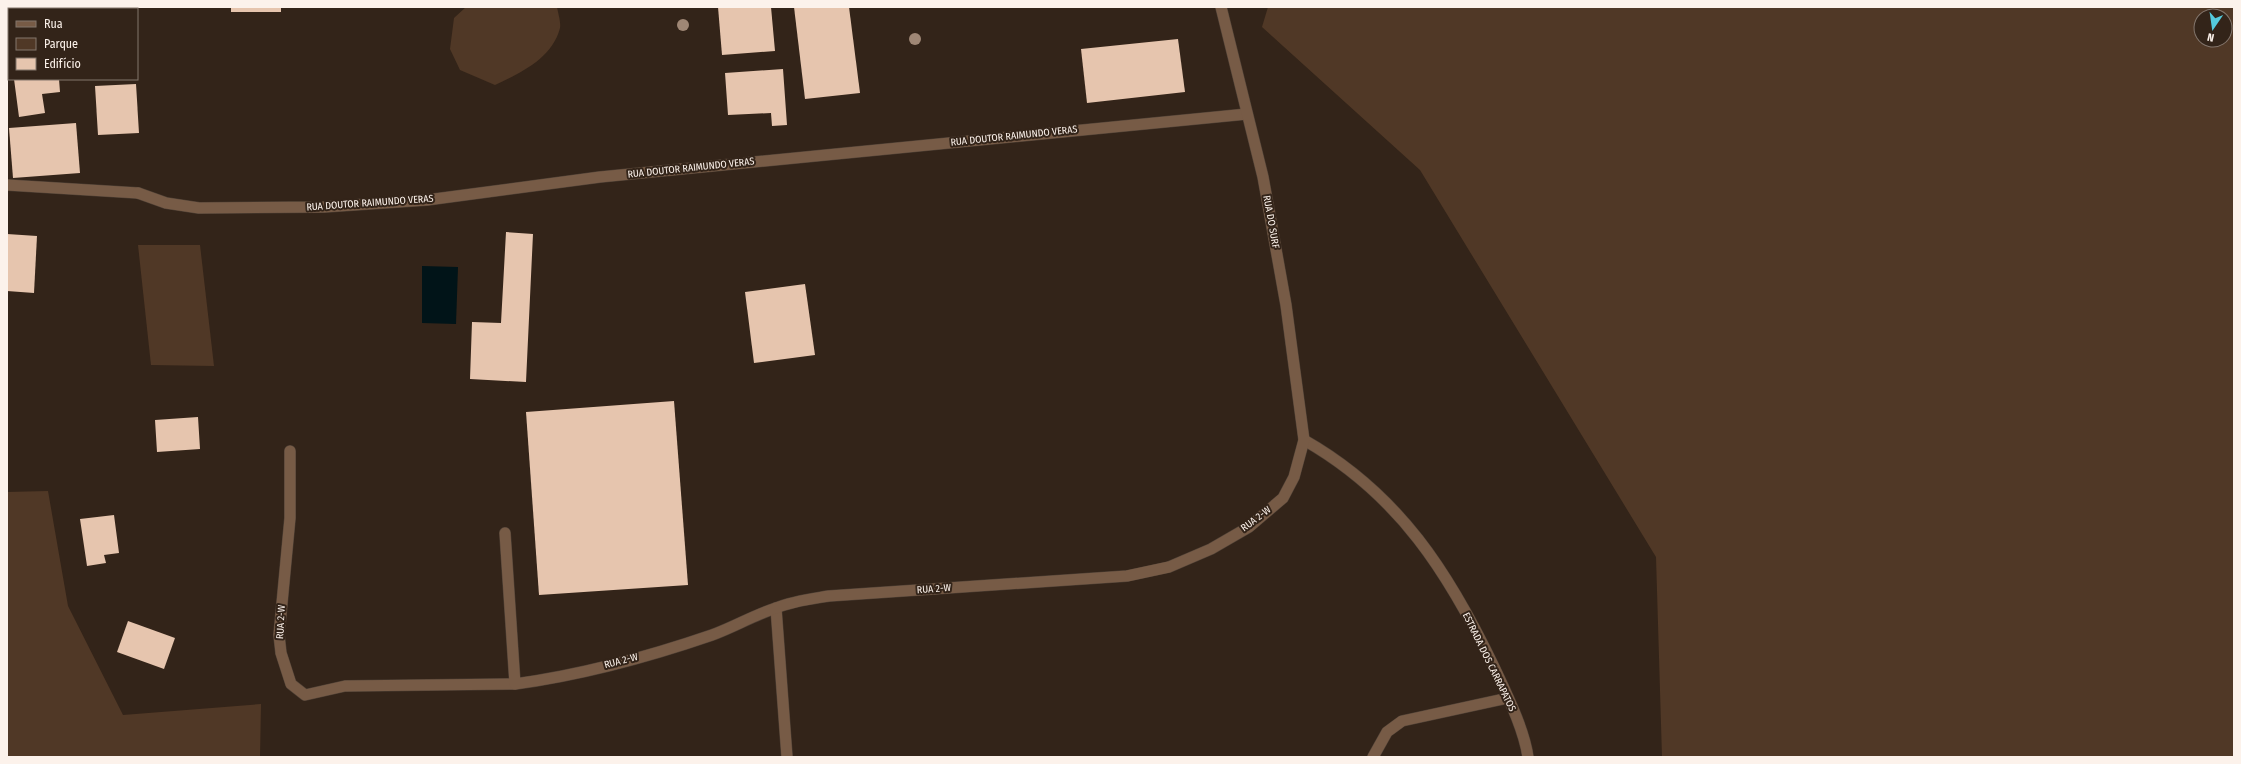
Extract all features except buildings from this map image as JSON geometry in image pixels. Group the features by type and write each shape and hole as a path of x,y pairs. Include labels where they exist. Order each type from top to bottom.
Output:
{"street":[{"name":"RUA DO SURF","path":"1221,7 1266,192 1286,305 1304,440"},
{"name":"RUA DOUTOR RAIMUNDO VERAS","path":"7,185 138,193 166,203 199,208 324,207 420,201 600,176 1246,114"},
{"name":"RUA 2-W","path":"290,450 290,518 279,635 281,653 291,684 305,695 345,686 515,684 563,677 678,646 798,601 829,596 1127,576 1169,567 1211,549 1249,527 1283,498 1294,477 1304,440"},
{"name":"ESTRADA DOS CARRAPATOS","path":"1304,440 1334,456 1364,479 1398,512 1442,572 1476,629 1508,698 1528,757"},
{"path":"505,534 515,684"},
{"path":"776,608 787,757"},
{"path":"1373,757 1387,732 1402,721 1508,698"}],"green space":[{"path":"466,7 557,7 560,28 556,39 550,48 534,64 495,85 460,70 450,49 454,18"},
{"path":"1268,7 2234,7 2234,757 1662,757 1656,557 1420,170 1262,27"},
{"path":"138,245 200,245 214,366 151,365"},
{"path":"48,491 68,606 123,715 261,704 260,757 7,757 7,492"}],"shaded area":[{"path":"422,266 458,267 456,324 422,323"}]}
